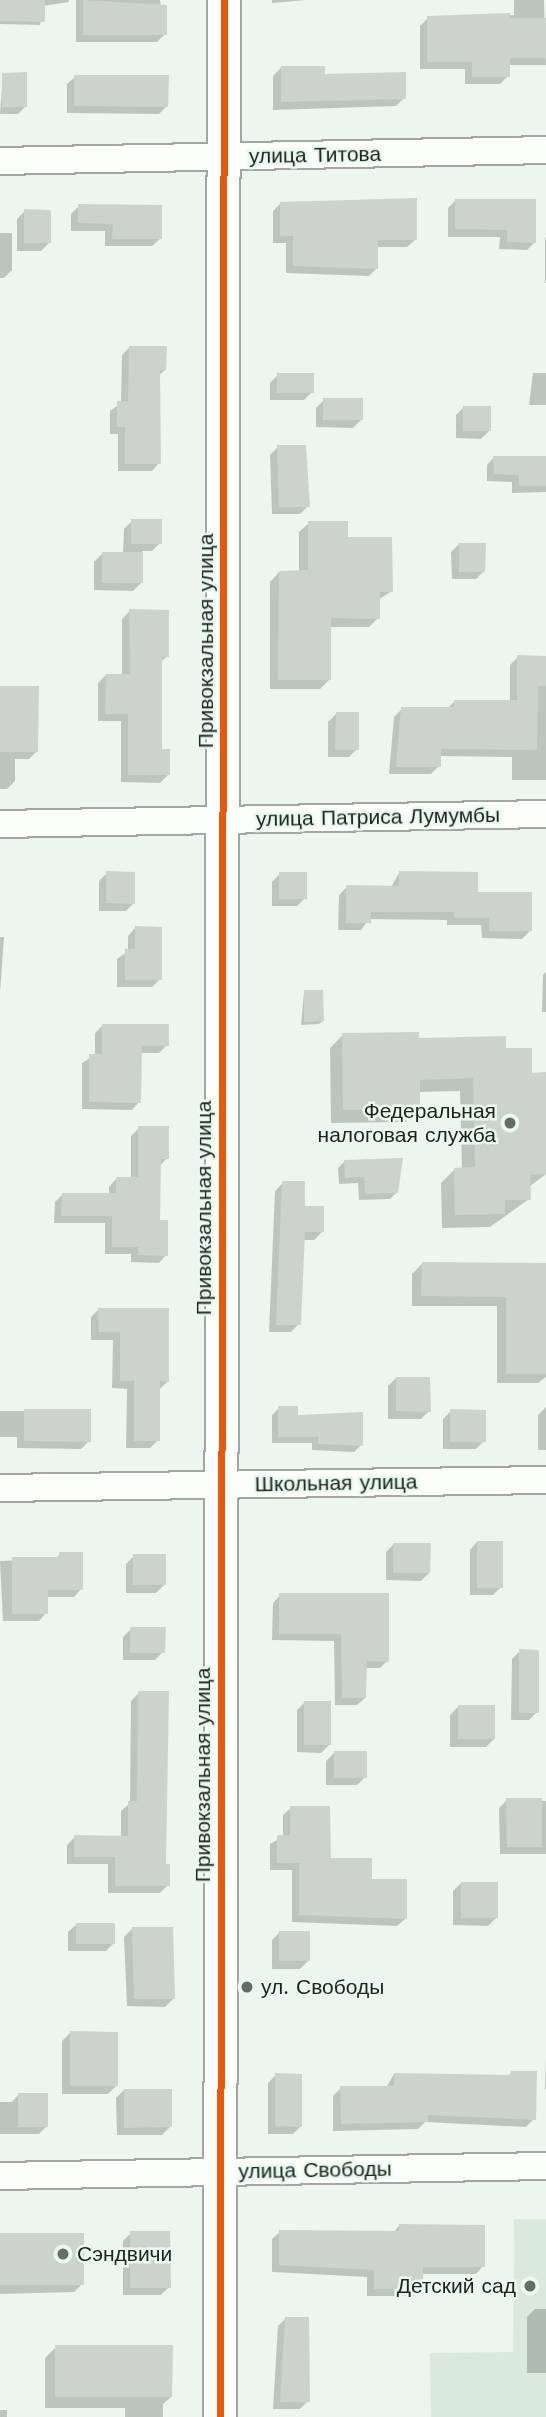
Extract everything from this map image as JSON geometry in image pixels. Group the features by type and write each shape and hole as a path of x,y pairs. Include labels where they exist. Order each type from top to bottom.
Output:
{"street":[{"name":"Привокзальная улица","path":"220,2417 224,0"},
{"name":"улица Титова","path":"0,161 546,150"},
{"name":"улица Патриса Лумумбы","path":"0,824 546,814"},
{"name":"Школьная улица","path":"0,1488 546,1480"},
{"name":"улица Свободы","path":"0,2176 546,2166"}],"shaded area":[{"name":"Детский сад","path":"514,2219 546,2219 546,2417 431,2417 430,2353 513,2352"}],"building":[{"path":"0,0 45,0 45,22 0,21"},
{"path":"83,0 167,5 167,35 83,35"},
{"path":"510,13 510,18 546,18 546,58 510,58 510,77 472,77 472,62 427,62 427,16"},
{"path":"281,66 325,66 325,74 406,72 406,99 281,102"},
{"path":"27,72 27,107 2,107 2,73"},
{"path":"74,75 169,75 168,107 74,106"},
{"path":"417,198 417,240 378,240 378,269 293,266 293,236 280,236 280,202"},
{"path":"455,199 536,199 536,243 507,242 507,230 455,229"},
{"path":"78,204 162,205 162,239 112,239 113,224 78,223"},
{"path":"24,209 51,210 51,243 24,243"},
{"path":"129,346 167,346 166,370 160,370 161,464 125,464 125,427 117,427 117,401 128,401"},
{"path":"277,373 314,373 314,393 277,393"},
{"path":"323,398 363,398 363,420 323,420"},
{"path":"463,406 491,406 491,431 463,431"},
{"path":"277,445 306,445 310,507 279,507"},
{"path":"493,456 546,456 546,486 519,486 519,475 494,474"},
{"path":"131,519 162,519 162,544 131,544"},
{"path":"308,521 348,521 348,537 392,537 393,592 380,592 380,619 331,618 331,680 278,680 279,571 308,570"},
{"path":"459,543 486,543 485,572 459,572"},
{"path":"102,552 143,552 143,583 102,583"},
{"path":"129,609 169,610 169,657 162,657 162,749 170,749 170,775 128,775 128,714 105,714 106,674 130,674"},
{"path":"517,655 546,656 546,686 538,686 537,750 441,749 441,767 396,767 401,707 454,707 454,700 517,700"},
{"path":"0,686 39,686 38,752 0,752"},
{"path":"336,712 359,712 359,750 335,750"},
{"path":"106,871 135,872 135,904 106,903"},
{"path":"399,871 478,872 478,892 532,892 532,931 489,931 489,918 454,918 454,912 371,912 371,923 346,923 346,885 399,886"},
{"path":"279,872 307,872 307,899 279,899"},
{"path":"135,926 162,927 162,980 125,980 125,949 135,949"},
{"path":"304,990 323,990 324,1021 304,1022"},
{"path":"102,1024 169,1024 169,1046 142,1046 141,1103 89,1102 89,1054 102,1054"},
{"name":"Федеральная налоговая служба","path":"419,1032 419,1038 506,1036 506,1048 532,1048 532,1073 546,1072 546,1174 530,1175 531,1200 505,1200 505,1214 455,1215 454,1168 475,1167 473,1078 420,1080 420,1109 343,1110 342,1033"},
{"path":"138,1126 169,1126 169,1159 161,1159 160,1220 168,1220 168,1256 138,1255 138,1247 112,1247 112,1216 61,1216 62,1193 116,1193 116,1177 138,1177"},
{"path":"403,1158 398,1193 365,1194 364,1177 345,1178 344,1160"},
{"path":"282,1181 305,1181 305,1206 324,1206 324,1232 305,1232 301,1325 276,1325"},
{"path":"422,1262 546,1263 546,1374 506,1374 506,1297 421,1296"},
{"path":"98,1308 169,1308 169,1382 160,1381 160,1441 134,1441 134,1381 120,1381 120,1332 99,1332"},
{"path":"396,1377 430,1377 431,1412 396,1411"},
{"path":"278,1406 298,1406 298,1415 363,1412 363,1446 318,1444 318,1437 278,1437"},
{"path":"24,1409 91,1409 91,1442 24,1441"},
{"path":"450,1409 486,1410 486,1442 450,1442"},
{"path":"477,1541 503,1541 503,1588 477,1588"},
{"path":"393,1543 431,1543 430,1573 393,1573"},
{"path":"59,1552 83,1552 83,1590 48,1590 48,1614 12,1614 12,1557 59,1557"},
{"path":"133,1554 166,1554 166,1585 133,1585"},
{"path":"279,1593 389,1593 389,1662 367,1661 366,1698 342,1698 341,1634 279,1634"},
{"path":"130,1627 166,1627 165,1653 130,1653"},
{"path":"519,1649 539,1650 539,1713 519,1713"},
{"path":"138,1691 169,1691 166,1864 170,1864 170,1886 115,1886 115,1857 74,1857 74,1835 128,1836 128,1801 137,1801"},
{"path":"304,1701 331,1701 331,1745 304,1745"},
{"path":"458,1705 495,1705 495,1739 458,1739"},
{"path":"334,1751 367,1751 367,1778 334,1778"},
{"path":"506,1798 542,1798 542,1847 507,1847"},
{"path":"290,1806 330,1806 331,1858 372,1858 372,1879 407,1879 407,1919 299,1915 299,1863 277,1863 277,1835 290,1835"},
{"path":"461,1882 498,1882 498,1918 461,1918"},
{"path":"76,1923 115,1923 115,1944 76,1944"},
{"path":"132,1927 173,1927 175,1999 134,1999"},
{"path":"279,1931 310,1931 310,1961 279,1961"},
{"path":"70,2031 118,2032 118,2086 70,2086"},
{"path":"511,2071 537,2071 536,2120 428,2115 428,2122 341,2124 340,2086 394,2086 394,2073 511,2075"},
{"path":"275,2073 302,2074 302,2127 275,2126"},
{"path":"124,2089 172,2089 172,2127 124,2128"},
{"path":"18,2093 48,2093 48,2127 18,2127"},
{"path":"399,2224 485,2225 485,2267 423,2267 423,2289 374,2289 374,2270 279,2265 279,2230 399,2231"},
{"path":"130,2231 170,2231 171,2288 130,2288"},
{"path":"0,2233 84,2233 84,2285 0,2285"},
{"path":"285,2317 309,2317 310,2402 280,2402"},
{"path":"55,2345 173,2345 172,2397 55,2397"}],"cycle path":[{"path":"220,2417 224,0"}],"place":[{"name":"Федеральная налоговая служба","path":"510,1123"},
{"name":"ул. Свободы","path":"247,1987"},
{"name":"Сэндвичи","path":"63,2254"},
{"name":"Детский сад","path":"530,2286"}]}
